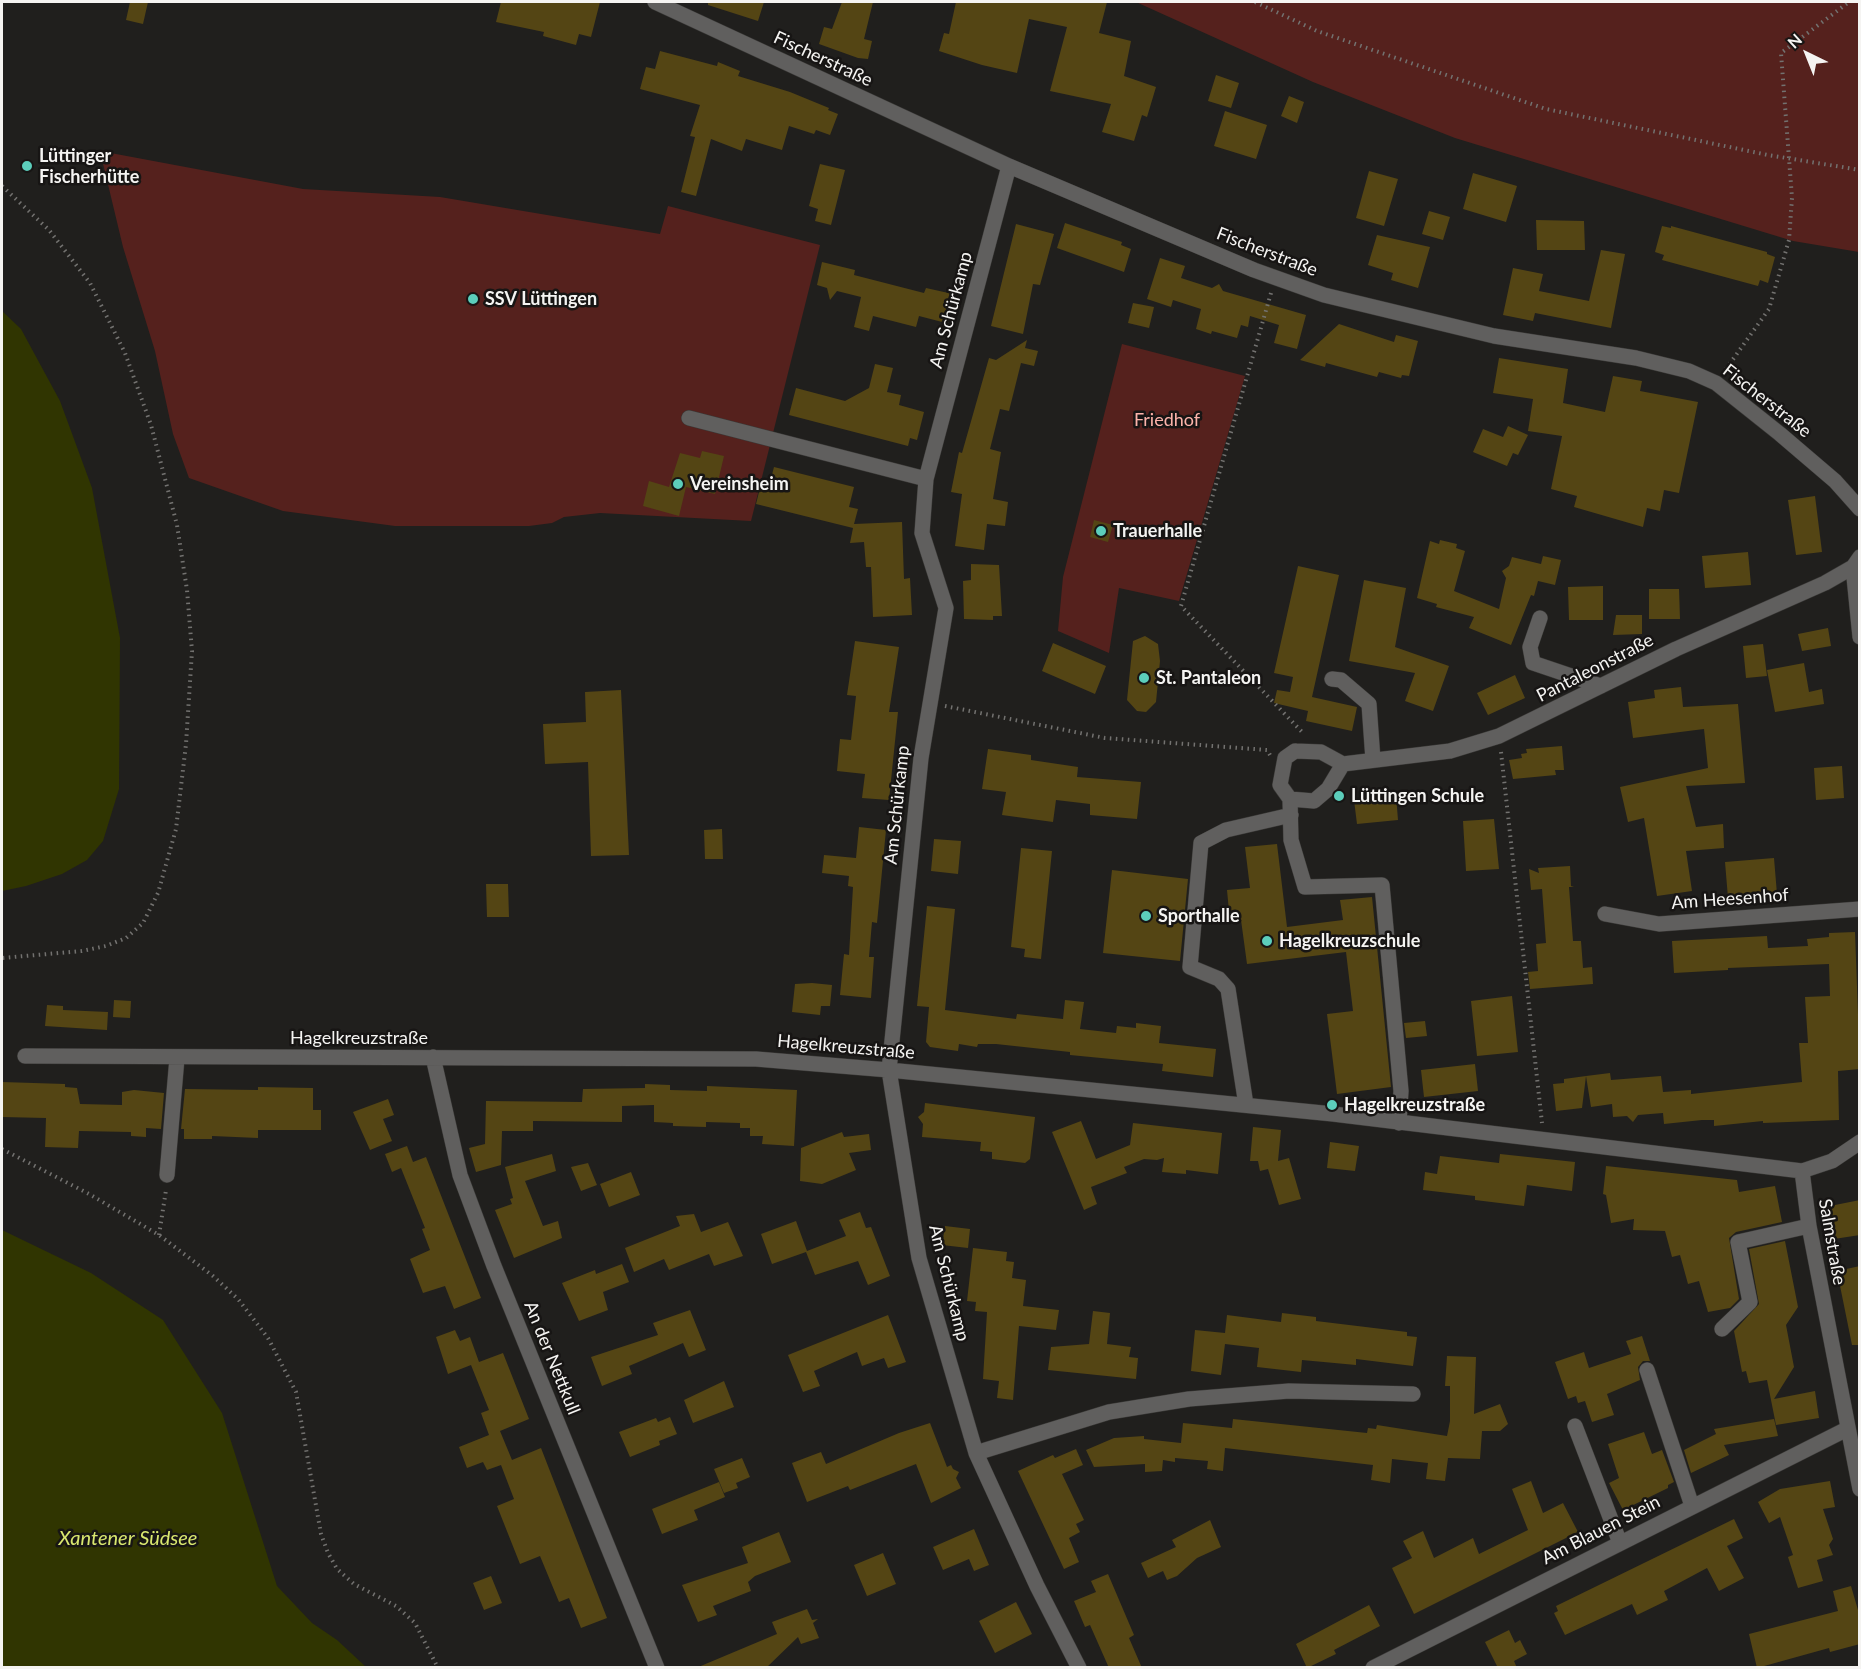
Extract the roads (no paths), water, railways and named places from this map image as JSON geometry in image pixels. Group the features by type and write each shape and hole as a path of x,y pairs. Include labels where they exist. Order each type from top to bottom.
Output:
{"street":[{"name":"Fischerstraße","path":"655,2 1009,166 1324,296 1494,336 1636,358 1689,371 1716,383 1835,482 1860,509"},
{"name":"Am Schürkamp","path":"1009,166 926,479 922,533 945,608 921,758 889,1070 919,1258 976,1453 1037,1586 1079,1668"},
{"path":"689,418 926,479"},
{"path":"1856,562 1860,637"},
{"name":"Pantaleonstraße","path":"1343,764 1450,751 1499,736 1676,649 1826,583 1856,562"},
{"path":"1540,618 1530,647 1533,663 1601,687"},
{"path":"1332,679 1341,680 1369,704 1373,760"},
{"path":"1290,799 1314,801 1328,789 1343,764 1321,752 1295,751 1285,758 1280,785 1290,799 1291,840 1305,887 1382,885 1401,1091 1399,1123"},
{"path":"1246,1105 1228,989 1219,978 1190,967 1201,843 1227,830 1291,815"},
{"name":"Am Heesenhof","path":"1605,914 1659,924 1860,909"},
{"name":"Hagelkreuzstraße","path":"25,1056 756,1059 1246,1105 1802,1171"},
{"name":"An der Nettkull","path":"433,1057 460,1175 494,1266 657,1668"},
{"path":"167,1174 177,1058"},
{"path":"1802,1171 1832,1161 1858,1146"},
{"name":"Salmstraße","path":"1802,1171 1809,1226 1860,1489"},
{"path":"1722,1329 1750,1302 1738,1242 1809,1226"},
{"path":"1647,1370 1692,1506"},
{"path":"976,1453 1109,1412 1189,1399 1288,1391 1413,1394"},
{"path":"1575,1426 1620,1543"},
{"name":"Am Blauen Stein","path":"1373,1668 1847,1429"}],"water":[{"path":"2,311 21,329 60,401 92,488 120,638 119,789 103,841 87,860 62,874 2,891"},
{"name":"Xantener Südsee","path":"2,1230 91,1273 163,1320 222,1413 277,1586 312,1623 337,1640 366,1667 2,1667"}],"place":[{"name":"Lüttinger Fischerhütte","path":"27,166"},
{"name":"SSV Lüttingen","path":"473,299"},
{"name":"Vereinsheim","path":"678,484"},
{"name":"Trauerhalle","path":"1101,531"},
{"name":"St. Pantaleon","path":"1144,678"},
{"name":"Lüttingen Schule","path":"1339,796"},
{"name":"Sporthalle","path":"1146,916"},
{"name":"Hagelkreuzschule","path":"1267,941"},
{"name":"Hagelkreuzstraße","path":"1332,1105"}],"park label":[{"name":"Friedhof","path":"1167,420"}]}
